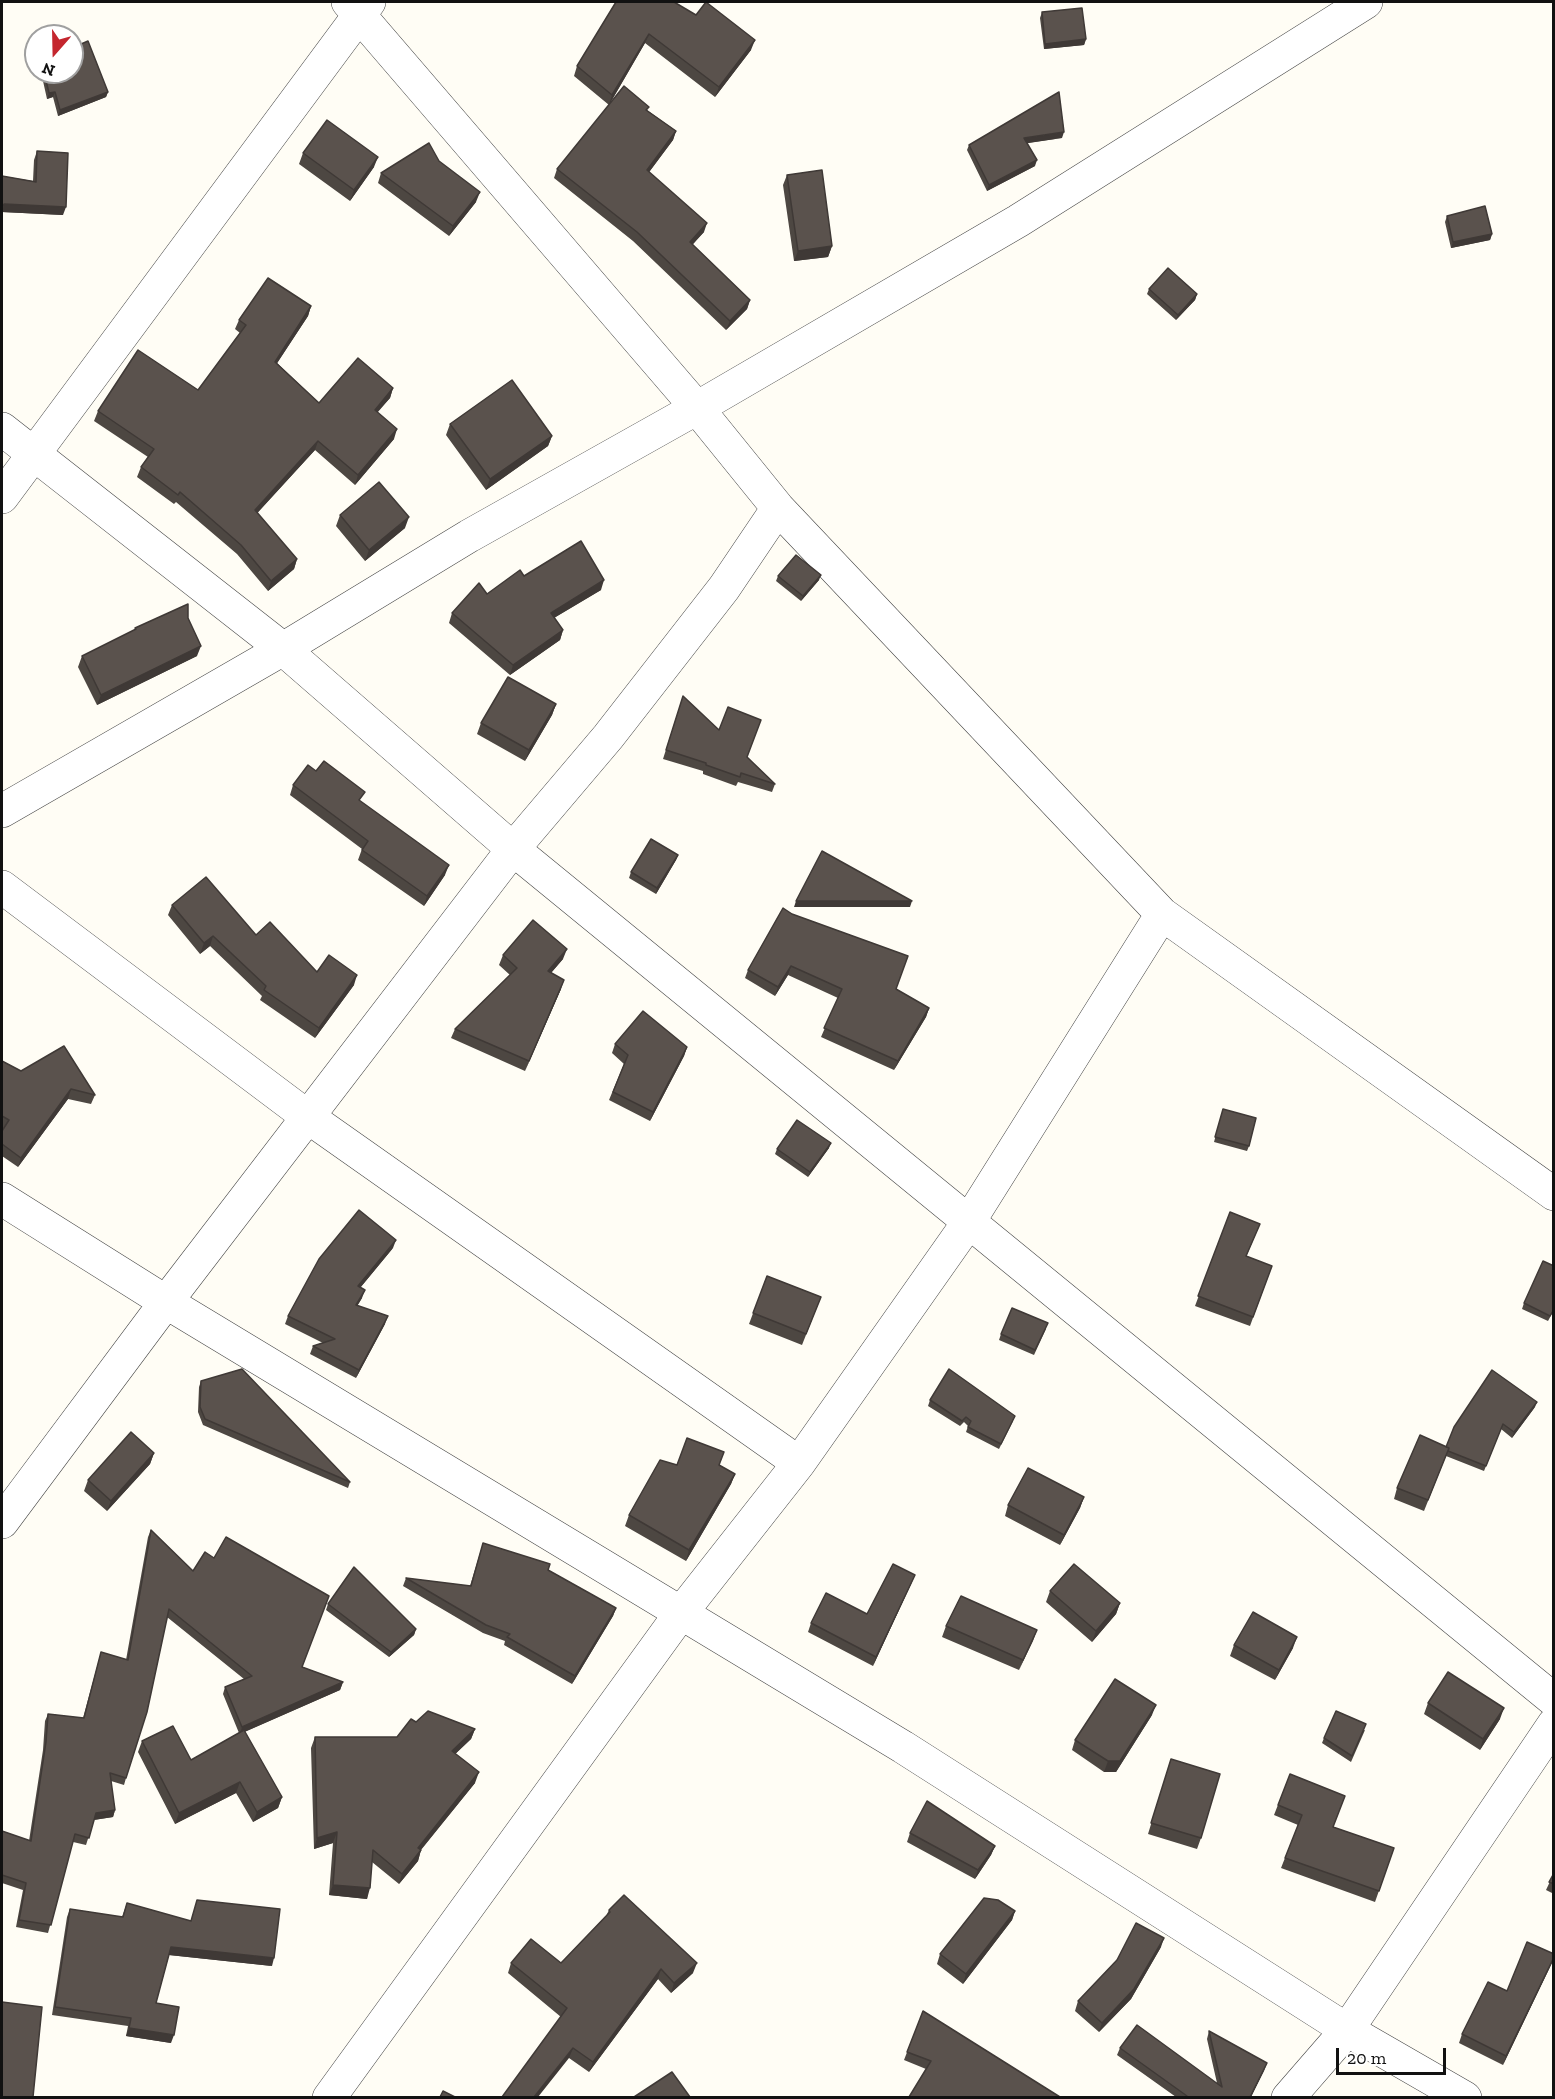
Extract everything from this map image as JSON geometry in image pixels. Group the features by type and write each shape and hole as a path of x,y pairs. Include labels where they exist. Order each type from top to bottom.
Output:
{"street":[{"path":"2,810 283,649 469,536 697,408 1018,221 1361,2"},
{"path":"2,497 359,6 697,408 778,508 1162,914 1554,1194"},
{"path":"2,429 283,649 513,849 1554,1700"},
{"path":"2,1522 166,1302 513,849 608,736 724,588 778,508"},
{"path":"2,887 308,1117 799,1463"},
{"path":"329,2097 681,1613 799,1463 969,1223 1162,914"},
{"path":"2,1199 166,1302 903,1747 1347,2030 1465,2097"},
{"path":"1288,2097 1347,2030 1554,1724"}],"building":[{"path":"616,2 674,2 696,15 706,2 755,40 719,87 649,34 612,95 577,66"},
{"path":"1082,8 1086,39 1045,44 1042,12"},
{"path":"88,41 108,92 60,110 55,92 49,93 47,84 84,84 84,43"},
{"path":"624,86 649,107 646,110 676,131 647,170 707,223 690,242 750,300 730,321 637,232 557,169"},
{"path":"1059,92 1064,132 1024,138 1037,160 989,185 969,145"},
{"path":"327,120 378,157 354,190 303,153"},
{"path":"429,143 439,161 480,192 453,226 381,173"},
{"path":"37,151 68,153 66,207 4,204 3,206 2,176 36,182"},
{"path":"822,170 832,246 798,251 787,175"},
{"path":"1485,206 1492,234 1453,242 1447,216"},
{"path":"1168,268 1197,294 1178,315 1149,289"},
{"path":"268,278 311,306 275,362 319,403 358,358 393,388 375,410 397,429 358,475 318,441 255,510 297,559 271,581 241,545 180,492 178,495 141,467 154,449 98,411 138,350 198,390 246,325 239,320"},
{"path":"512,380 552,436 490,479 450,424"},
{"path":"379,482 409,517 369,550 340,515"},
{"path":"581,541 604,580 551,613 563,630 513,665 452,613 479,583 487,594 520,570 524,576"},
{"path":"796,555 821,575 803,596 778,576"},
{"path":"188,604 188,618 201,646 101,695 82,656"},
{"path":"508,677 556,704 529,750 481,723"},
{"path":"683,696 719,730 728,707 761,720 747,757 775,784 741,773 740,777 666,750"},
{"path":"324,761 365,792 359,800 449,865 427,896 362,850 368,841 293,785 308,765 316,771"},
{"path":"651,839 678,855 657,888 631,872"},
{"path":"822,851 912,901 796,901"},
{"path":"206,877 256,935 270,922 317,972 329,955 357,975 319,1028 264,990 266,986 213,936 204,943 172,905"},
{"path":"783,908 792,914 908,956 896,989 929,1008 898,1061 824,1028 842,989 791,966 778,987 748,970"},
{"path":"533,920 567,949 548,971 564,980 529,1061 455,1029 517,968 503,955"},
{"path":"643,1011 687,1047 653,1112 613,1092 628,1055 615,1044"},
{"path":"64,1046 95,1095 71,1089 21,1158 2,1144 2,1131 9,1120 2,1116 2,1061 21,1071"},
{"path":"1223,1109 1256,1118 1249,1146 1215,1137"},
{"path":"797,1120 831,1143 810,1172 777,1149"},
{"path":"359,1210 396,1240 358,1286 365,1290 356,1305 388,1316 359,1370 313,1346 335,1339 288,1316 319,1259"},
{"path":"1230,1212 1260,1224 1246,1256 1272,1266 1253,1317 1198,1296"},
{"path":"1543,1261 1554,1266 1554,1309 1550,1316 1524,1303"},
{"path":"767,1276 821,1297 806,1334 753,1313"},
{"path":"1012,1308 1048,1323 1035,1350 1001,1334"},
{"path":"242,1369 350,1482 205,1419 200,1407 201,1381"},
{"path":"949,1369 1015,1416 1001,1444 968,1427 971,1421 966,1417 962,1421 930,1400"},
{"path":"1492,1370 1537,1402 1514,1432 1503,1424 1486,1466 1448,1451 1449,1448 1446,1447 1454,1427"},
{"path":"131,1432 154,1453 111,1501 88,1480"},
{"path":"1420,1435 1449,1448 1428,1500 1397,1488"},
{"path":"687,1438 724,1452 719,1465 735,1474 689,1550 629,1515 660,1460 677,1465"},
{"path":"1028,1468 1084,1497 1064,1535 1008,1505"},
{"path":"151,1530 193,1571 205,1552 214,1558 226,1537 329,1596 302,1667 343,1682 242,1727 225,1687 252,1676 169,1609 147,1712 126,1778 110,1773 115,1810 96,1813 89,1838 75,1834 51,1925 19,1920 26,1883 2,1875 2,1831 31,1841 48,1714 84,1718 101,1652 128,1660"},
{"path":"483,1543 550,1564 548,1570 616,1608 575,1676 507,1637 510,1634 486,1625 406,1578 471,1586"},
{"path":"893,1564 915,1575 876,1657 811,1623 826,1593 867,1614"},
{"path":"1074,1564 1120,1603 1096,1631 1050,1591"},
{"path":"354,1567 416,1629 391,1652 328,1604"},
{"path":"961,1596 1037,1630 1023,1660 946,1626"},
{"path":"1253,1612 1297,1637 1279,1670 1234,1645"},
{"path":"1448,1672 1504,1708 1483,1739 1428,1703"},
{"path":"1115,1679 1156,1705 1120,1761 1108,1761 1075,1740"},
{"path":"428,1711 475,1729 452,1751 479,1772 418,1848 421,1850 402,1874 373,1850 370,1888 333,1885 337,1832 317,1838 315,1737 397,1737 411,1719 416,1722"},
{"path":"1336,1711 1366,1724 1352,1756 1324,1738"},
{"path":"173,1726 191,1760 244,1730 282,1797 257,1812 240,1782 179,1813 142,1741"},
{"path":"1171,1759 1220,1774 1201,1838 1151,1823"},
{"path":"1290,1774 1345,1796 1333,1827 1394,1848 1379,1891 1285,1858 1302,1815 1278,1805"},
{"path":"927,1801 995,1846 978,1870 910,1833"},
{"path":"1554,1873 1554,1884 1549,1882"},
{"path":"624,1895 697,1963 674,1983 661,1969 593,2062 573,2048 534,2097 502,2097 567,2008 511,1963 531,1939 561,1963"},
{"path":"984,1898 998,1900 1015,1911 966,1974 940,1954"},
{"path":"197,1900 280,1909 274,1958 171,1947 156,2003 179,2007 174,2035 129,2028 131,2018 55,2007 70,1909 123,1917 127,1903 191,1921"},
{"path":"1136,1923 1164,1938 1134,1989 1102,2023 1078,2001 1117,1960"},
{"path":"1527,1942 1554,1954 1554,1957 1506,2056 1462,2034 1488,1982 1507,1991"},
{"path":"2,2002 42,2007 33,2097 2,2097"},
{"path":"923,2011 1060,2097 909,2097 931,2061 907,2052"},
{"path":"1137,2025 1222,2087 1209,2031 1267,2063 1250,2097 1187,2097 1120,2048"},
{"path":"672,2072 690,2097 634,2097"},
{"path":"443,2091 455,2097 440,2097"}]}
